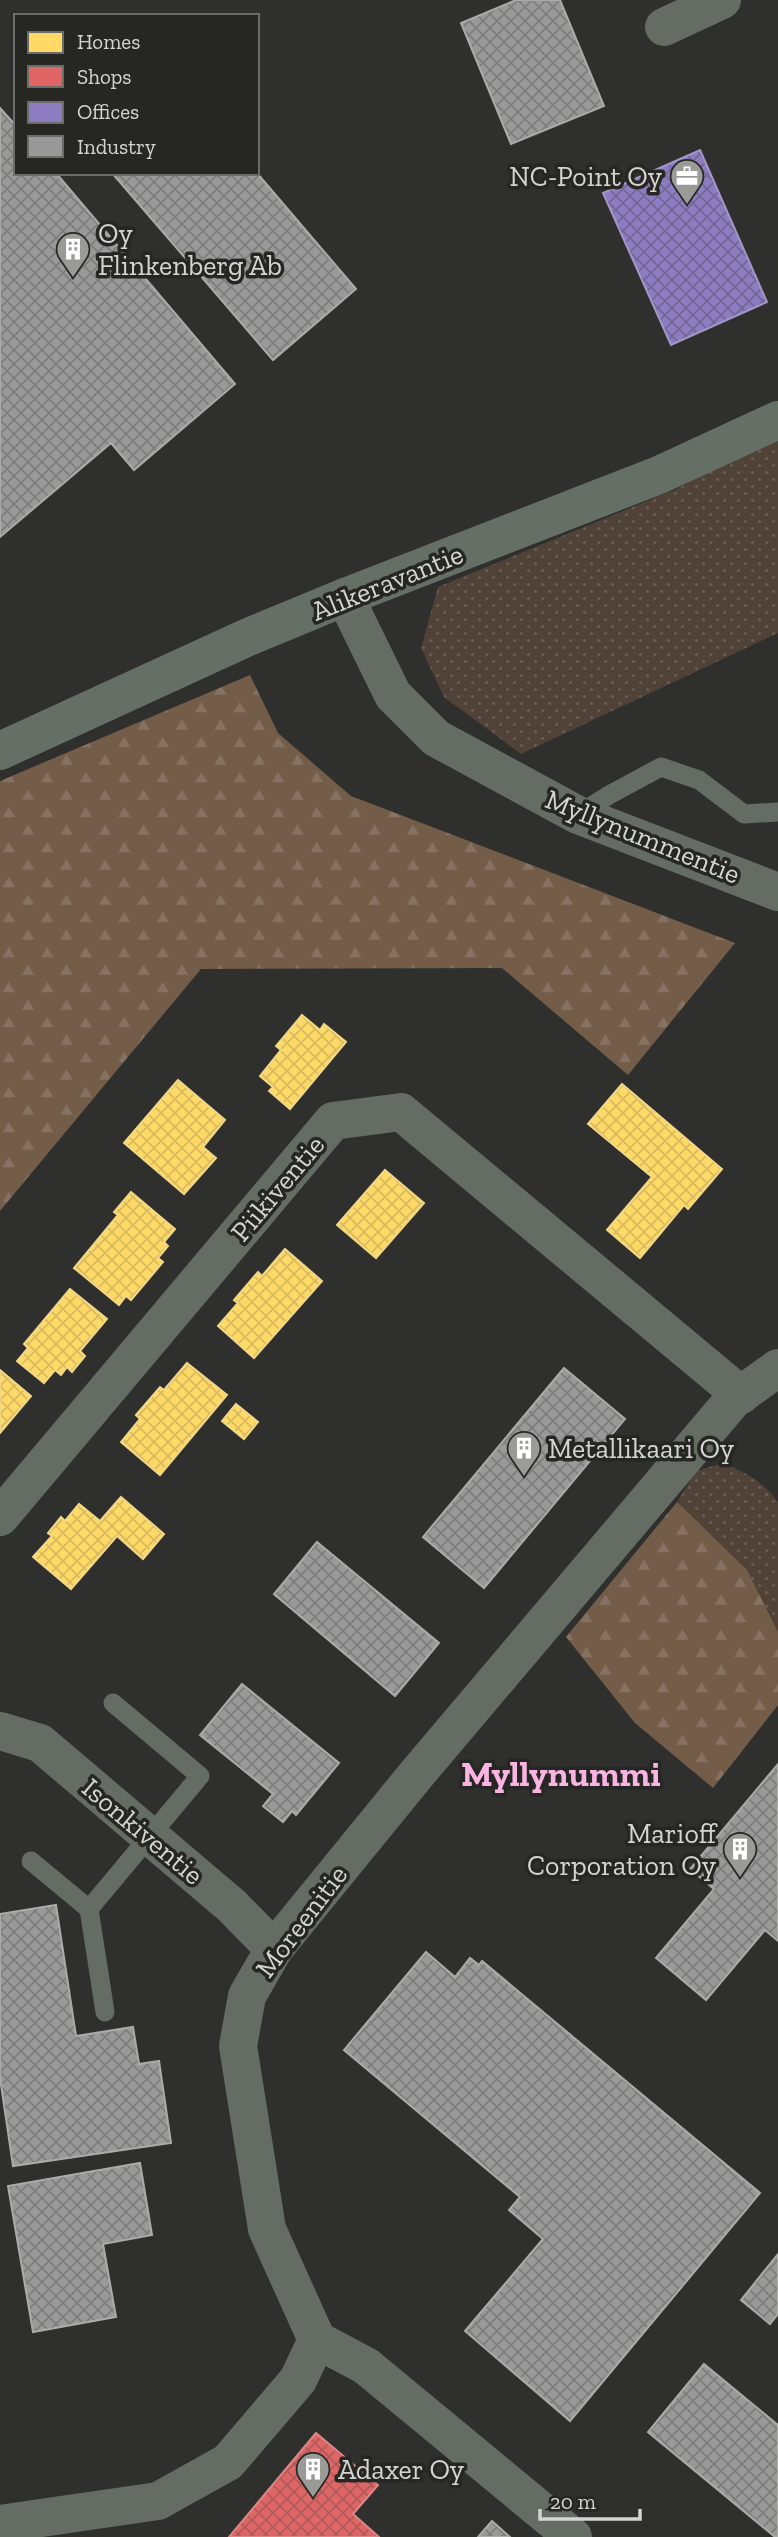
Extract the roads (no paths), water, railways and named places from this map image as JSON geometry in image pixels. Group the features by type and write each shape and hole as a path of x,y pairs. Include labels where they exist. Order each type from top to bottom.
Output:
{"street":[{"path":"664,27 722,0"},
{"name":"Alikeravantie","path":"0,751 246,638 659,475 778,421"},
{"name":"Myllynummentie","path":"345,597 393,695 436,738 578,815 778,892"},
{"name":"Piikiventie","path":"0,1517 333,1121 401,1112 741,1395"},
{"name":"Moreenitie","path":"317,2340 267,2229 238,2046 247,1996 274,1949 424,1766 733,1400 778,1368"},
{"name":"Isonkiventie","path":"0,1731 40,1743 232,1906 274,1949"},
{"path":"0,2525 158,2501 228,2462 298,2380 317,2340 366,2366 573,2537"}],"lane":[{"path":"578,815 608,795 661,767 699,780 744,814 778,812"},
{"path":"89,1909 200,1776 113,1703"},
{"path":"31,1861 89,1909 105,2012"}],"place":[{"name":"NC-Point Oy","path":"687,206"},
{"name":"Oy Flinkenberg Ab","path":"73,279"},
{"name":"Metallikaari Oy","path":"524,1478"},
{"name":"Marioff Corporation Oy","path":"740,1879"},
{"name":"Adaxer Oy","path":"313,2499"}],"district":[{"name":"Myllynummi","path":"561,1774"}]}
